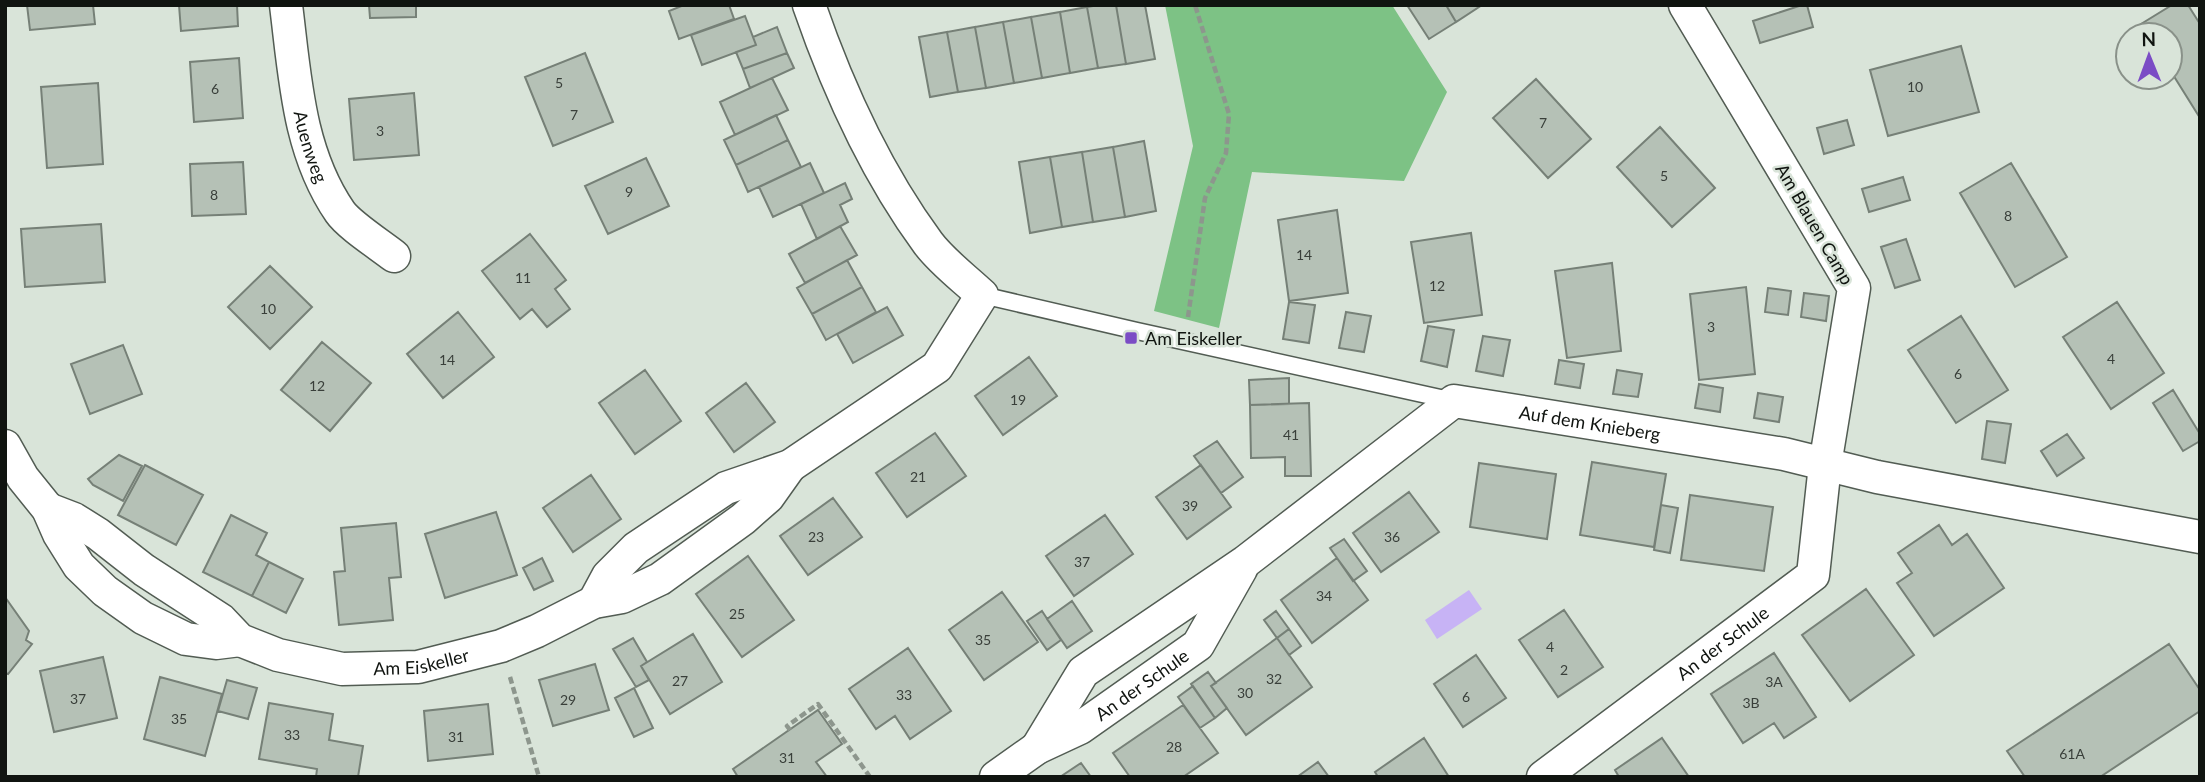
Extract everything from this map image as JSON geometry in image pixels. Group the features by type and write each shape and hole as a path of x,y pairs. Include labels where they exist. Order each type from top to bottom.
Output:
{"street":[{"name":"Auenweg","path":"286,5 300,112 313,163 341,214 394,256"},
{"path":"809,5 831,68 874,156 929,244 982,295"},
{"name":"Am Blauen Camp","path":"1685,5 1854,288 1825,465"},
{"name":"Am Eiskeller","path":"5,446 23,478 48,509 59,534 79,566 105,591 143,618 187,639 216,643 240,640 278,655 342,669 418,667 501,646 594,602 622,597 660,579 743,519 768,497 790,466 937,366 982,295"},
{"name":"Auf dem Knieberg","path":"1454,401 1784,454 1877,477 2200,537"},
{"name":"An der Schule","path":"1037,748 1083,672 1245,562 1454,401"},
{"name":"An der Schule","path":"1544,777 1813,575 1825,465"},
{"name":"An der Schule","path":"996,777 1037,748 1080,728 1198,645 1245,562"}],"lane":[{"name":"Auf dem Knieberg","path":"982,295 1454,401"}],"path":[{"path":"1186,342 1205,198 1226,153 1228,114 1195,5"},
{"path":"501,646 539,777"},
{"path":"790,730 787,726 818,704 870,777"}],"green space":[{"path":"1165,5 1392,5 1447,92 1404,181 1252,172 1219,328 1154,311 1193,146"}],"shaded area":[{"path":"1469,590 1482,609 1437,639 1425,620"}],"building":[{"path":"27,5 93,5 95,24 30,30"},
{"path":"179,5 237,5 238,26 181,31"},
{"path":"369,5 416,5 416,17 370,18"},
{"path":"684,5 729,5 734,19 679,39 669,11"},
{"path":"1116,5 1126,64 1098,68 1087,7"},
{"path":"1116,5 1145,5 1155,59 1126,64"},
{"path":"1407,5 1446,5 1456,22 1429,39"},
{"path":"1446,5 1482,5 1456,22"},
{"path":"1807,5 1813,27 1760,43 1753,21"},
{"path":"2172,5 2188,5 2200,24 2200,118 2183,91 2184,21 2146,21"},
{"path":"1087,7 1098,68 1070,73 1060,12"},
{"path":"1060,12 1070,73 1042,78 1031,17"},
{"path":"745,16 756,45 702,65 691,35"},
{"path":"1031,17 1042,78 1014,83 1003,22"},
{"path":"1003,22 1014,83 986,88 975,27"},
{"path":"777,27 787,53 743,69 736,52 756,45 753,37"},
{"path":"975,27 986,88 958,92 947,32"},
{"path":"947,32 958,92 930,97 919,37"},
{"path":"1961,46 1979,112 1888,136 1870,70"},
{"path":"585,53 613,122 553,146 525,77"},
{"path":"787,53 794,68 750,88 743,69"},
{"path":"239,58 243,118 194,122 190,62"},
{"path":"772,78 788,110 735,135 720,102"},
{"path":"1536,79 1591,139 1548,178 1493,118"},
{"path":"98,83 103,164 47,168 41,87"},
{"path":"414,93 419,155 354,160 349,99"},
{"path":"776,115 788,140 736,165 724,140"},
{"path":"1847,120 1854,145 1824,154 1817,128"},
{"path":"1660,127 1715,188 1672,227 1617,167"},
{"path":"788,140 801,167 748,192 736,165"},
{"path":"1144,141 1156,211 1125,217 1113,147"},
{"path":"1113,147 1125,217 1093,222 1082,152"},
{"path":"1082,152 1093,222 1062,227 1050,157"},
{"path":"1050,157 1062,227 1030,233 1019,162"},
{"path":"646,158 669,206 608,234 585,186"},
{"path":"243,162 246,214 192,216 190,164"},
{"path":"810,163 824,193 773,217 759,187"},
{"path":"2011,163 2067,257 2015,287 1960,193"},
{"path":"1903,177 1910,200 1869,212 1862,189"},
{"path":"845,183 852,199 840,205 848,222 817,239 801,204"},
{"path":"1337,210 1348,293 1289,301 1278,220"},
{"path":"101,224 105,282 25,287 21,229"},
{"path":"840,226 857,255 805,283 789,254"},
{"path":"1471,233 1482,315 1424,323 1411,242"},
{"path":"530,234 566,280 555,289 570,309 547,327 532,309 520,319 482,271"},
{"path":"1906,239 1920,280 1895,288 1881,247"},
{"path":"847,260 862,287 812,314 797,288"},
{"path":"1612,263 1621,351 1567,358 1555,271"},
{"path":"270,266 312,307 270,349 228,307"},
{"path":"862,287 876,312 826,340 812,314"},
{"path":"1746,287 1755,374 1699,380 1690,294"},
{"path":"1768,288 1791,291 1788,315 1765,312"},
{"path":"1804,293 1829,296 1826,321 1801,317"},
{"path":"1289,302 1315,305 1309,343 1283,339"},
{"path":"2117,302 2164,373 2111,409 2063,337"},
{"path":"887,307 903,335 853,363 837,334"},
{"path":"458,312 494,357 443,398 407,354"},
{"path":"1346,312 1371,316 1364,352 1339,348"},
{"path":"1961,316 2008,390 1956,423 1908,350"},
{"path":"1428,326 1454,330 1447,367 1421,361"},
{"path":"1483,336 1510,340 1503,376 1476,371"},
{"path":"322,342 371,383 330,431 281,390"},
{"path":"123,345 142,394 90,414 71,364"},
{"path":"1029,357 1057,396 1003,435 975,396"},
{"path":"1559,360 1584,364 1580,388 1555,384"},
{"path":"645,370 681,421 635,454 599,403"},
{"path":"1617,370 1642,374 1638,397 1613,394"},
{"path":"1289,378 1289,404 1250,405 1249,380"},
{"path":"746,383 775,422 734,452 706,413"},
{"path":"1699,384 1723,388 1720,412 1695,408"},
{"path":"2173,390 2200,434 2200,441 2183,451 2153,403"},
{"path":"1758,393 1783,397 1779,422 1754,418"},
{"path":"1309,403 1311,476 1285,476 1285,457 1251,458 1250,405"},
{"path":"1987,421 2011,424 2005,463 1982,459"},
{"path":"935,433 966,476 907,517 876,473"},
{"path":"2067,434 2084,458 2057,476 2041,451"},
{"path":"1217,441 1243,477 1221,493 1194,456"},
{"path":"119,455 142,466 123,501 93,485 88,479"},
{"path":"1592,462 1666,474 1654,547 1580,535"},
{"path":"1479,463 1556,474 1547,539 1470,527"},
{"path":"145,465 203,495 176,545 118,515"},
{"path":"1201,465 1231,507 1187,539 1156,497"},
{"path":"591,475 621,519 573,552 543,508"},
{"path":"1409,492 1439,532 1381,572 1353,533"},
{"path":"1690,495 1773,507 1764,571 1681,560"},
{"path":"833,498 862,537 808,575 780,536"},
{"path":"1661,505 1678,508 1670,553 1654,550"},
{"path":"496,512 517,575 445,598 425,534"},
{"path":"231,515 267,533 256,555 269,562 252,596 203,572"},
{"path":"1105,515 1133,554 1074,596 1046,556"},
{"path":"396,523 401,577 389,578 393,620 339,625 334,572 345,571 341,528"},
{"path":"1939,525 1952,545 1967,534 2004,588 1934,636 1897,583 1912,573 1898,553"},
{"path":"1344,539 1367,571 1353,581 1330,548"},
{"path":"748,556 794,620 742,657 696,594"},
{"path":"542,558 553,581 534,590 523,568"},
{"path":"1337,558 1368,600 1312,643 1281,600"},
{"path":"269,562 303,579 286,613 252,596"},
{"path":"1866,589 1914,655 1850,701 1802,635"},
{"path":"1002,592 1038,642 984,680 949,630"},
{"path":"5,597 29,631 26,640 32,644 8,674 5,673"},
{"path":"1072,601 1092,631 1067,648 1047,619"},
{"path":"1564,610 1603,667 1558,697 1519,640"},
{"path":"1042,611 1061,640 1047,650 1027,621"},
{"path":"1276,611 1289,629 1277,638 1264,620"},
{"path":"1289,629 1301,646 1289,655 1277,638"},
{"path":"693,634 722,682 670,714 641,666"},
{"path":"633,638 647,662 641,666 649,680 636,687 613,649"},
{"path":"1277,638 1312,687 1246,735 1211,686"},
{"path":"2169,644 2200,690 2200,711 2100,777 2025,777 2007,751"},
{"path":"908,648 951,711 910,739 895,716 876,729 849,689"},
{"path":"1774,653 1816,717 1784,738 1774,723 1743,743 1711,694"},
{"path":"1476,655 1506,698 1463,727 1434,684"},
{"path":"103,657 117,718 54,732 40,671"},
{"path":"595,664 609,710 553,726 539,680"},
{"path":"1208,672 1216,683 1211,686 1227,708 1215,718 1191,684"},
{"path":"160,677 222,694 205,756 144,739"},
{"path":"227,680 257,688 248,719 218,711"},
{"path":"1193,686 1215,718 1200,728 1178,697"},
{"path":"634,688 653,728 634,737 615,698"},
{"path":"269,703 333,714 329,740 363,746 358,777 316,777 317,769 259,759"},
{"path":"488,704 493,754 428,761 424,711"},
{"path":"1183,705 1218,753 1183,777 1130,777 1113,753"},
{"path":"818,710 842,744 816,762 827,777 738,777 733,769"},
{"path":"1424,738 1449,777 1378,777 1375,772"},
{"path":"1662,738 1689,777 1619,777 1615,770"},
{"path":"1318,762 1329,777 1297,777"},
{"path":"1081,763 1091,777 1060,777"}],"place":[{"name":"Am Eiskeller","path":"1131,338"}]}
